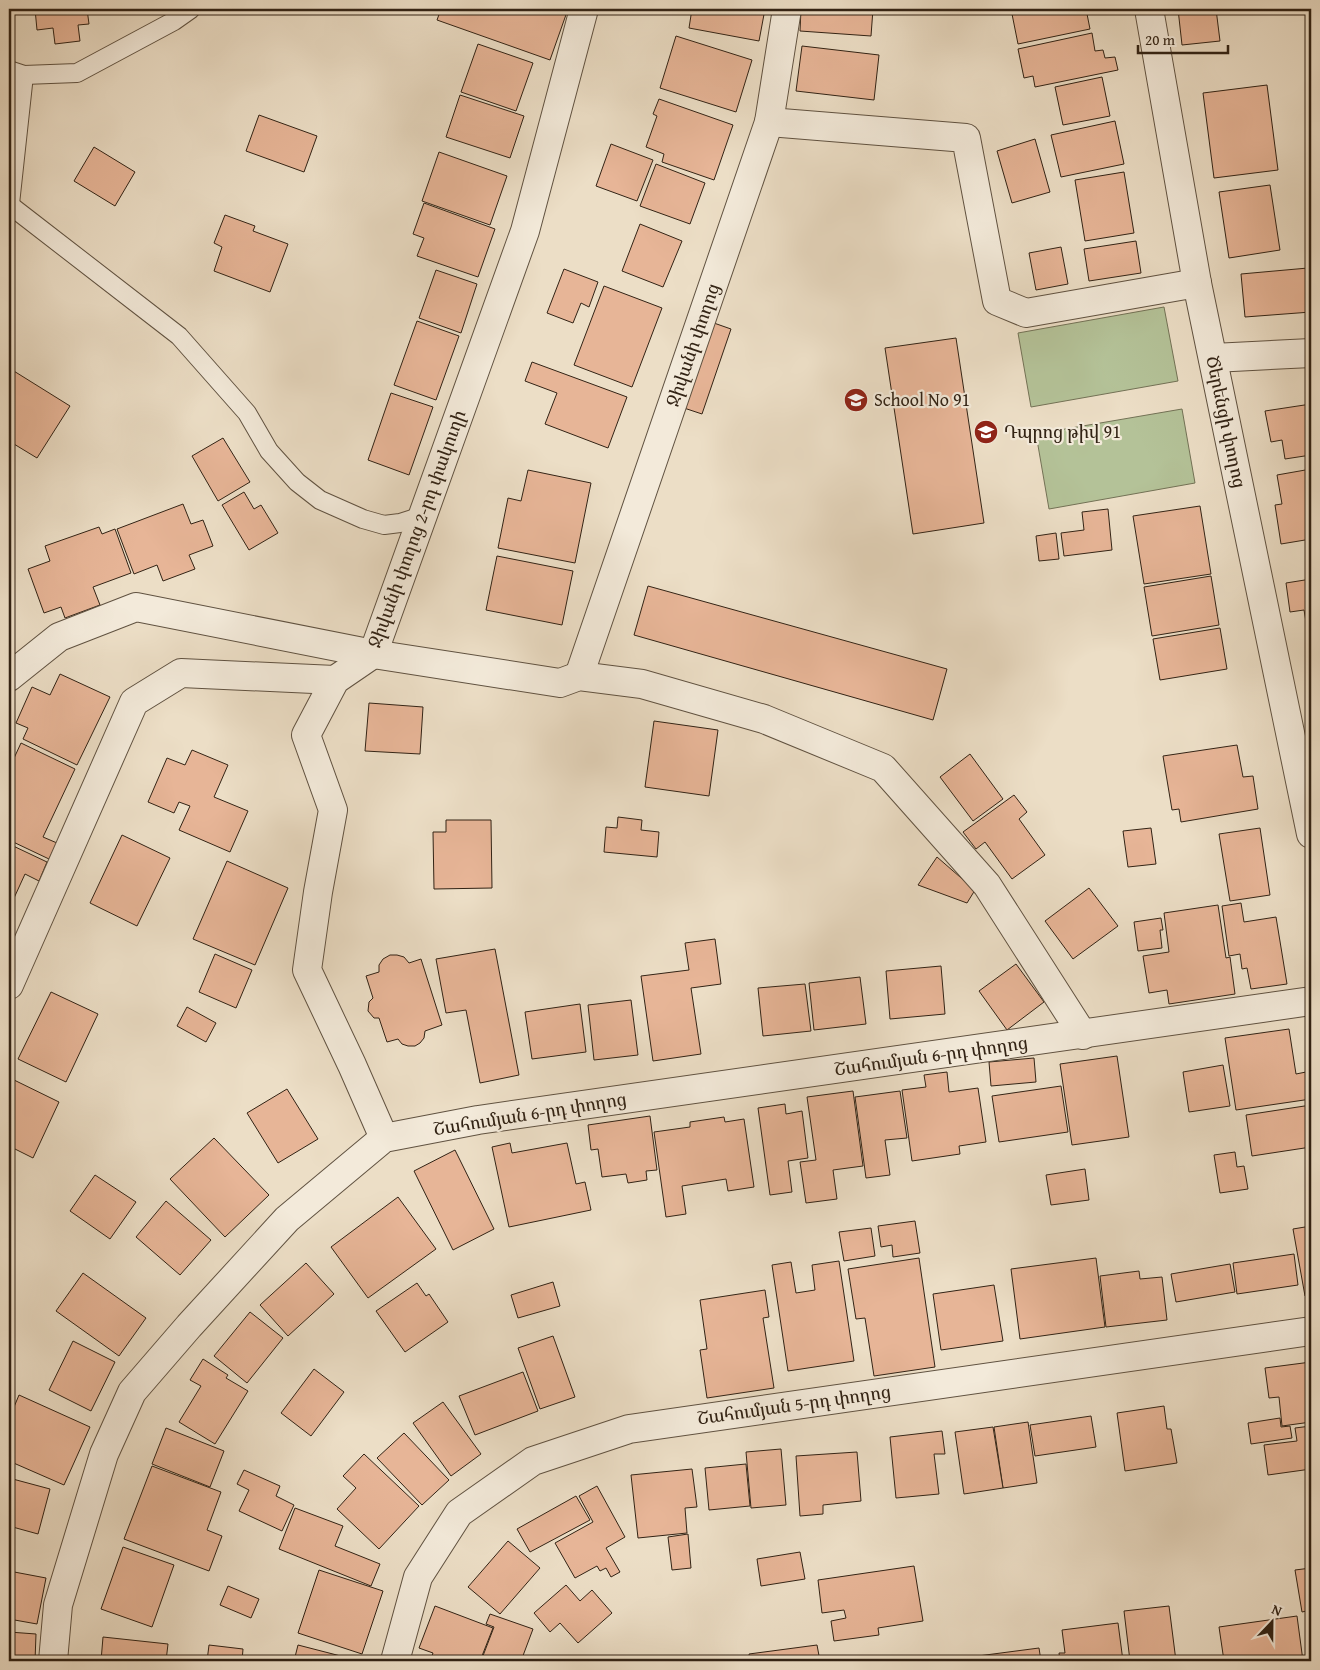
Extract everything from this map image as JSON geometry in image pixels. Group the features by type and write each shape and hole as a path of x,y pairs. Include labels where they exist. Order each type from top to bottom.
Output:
{"street":[{"name":"Ջիվանի փողոց 2-րդ փակուղի","path":"384,1138 307,970 318,892 333,810 306,735 335,680 373,654 525,231 584,9"},
{"name":"Ջիվանի փողոց","path":"579,676 769,122 787,9"},
{"name":"Ծերենցի փողոց","path":"1149,9 1197,283 1311,834"},
{"path":"769,122 966,138 997,301 1026,313 1197,283"},
{"path":"1213,358 1311,353"},
{"path":"9,677 59,638 136,607 373,654 560,683 579,676 642,684 764,719 883,768 987,885 1083,1035"},
{"path":"9,985 134,702 181,673 335,680"},
{"name":"Շահումյան 6-րդ փողոց","path":"53,1661 58,1605 104,1454 132,1392 189,1326 287,1220 384,1138 478,1120 1311,1002"},
{"name":"Շահումյան 5-րդ փողոց","path":"395,1661 418,1577 459,1514 533,1461 629,1429 1311,1331"}],"lane":[{"path":"192,9 174,21 77,73 17,73 10,210 179,336 247,413 269,451 297,482 320,500 363,519 384,524 400,524 422,516"}],"green space":[{"path":"1164,307 1178,381 1031,407 1018,333"},
{"path":"1182,409 1195,483 1049,509 1036,434"}],"building":[{"path":"35,9 87,9 89,24 78,25 80,41 55,44 53,28 37,30"},
{"path":"441,9 568,9 550,60 437,20"},
{"path":"692,9 765,9 759,41 689,28"},
{"path":"801,9 873,9 871,36 800,31"},
{"path":"1011,9 1086,9 1090,29 1018,44"},
{"path":"1178,9 1216,9 1220,41 1182,45"},
{"path":"1092,33 1095,51 1103,50 1105,58 1115,57 1118,70 1035,87 1033,76 1024,78 1018,49"},
{"path":"676,36 752,60 736,112 660,88"},
{"path":"478,44 533,63 516,111 461,92"},
{"path":"802,46 879,55 874,100 796,91"},
{"path":"1102,77 1110,116 1063,125 1055,87"},
{"path":"1267,85 1278,170 1214,178 1203,93"},
{"path":"460,95 524,116 510,158 446,137"},
{"path":"659,99 733,125 714,180 662,162 664,154 646,147 657,116 653,114"},
{"path":"259,115 317,136 304,172 246,151"},
{"path":"1115,121 1124,164 1061,177 1051,135"},
{"path":"1035,139 1050,192 1012,203 997,151"},
{"path":"611,144 653,160 637,201 596,186"},
{"path":"94,147 135,172 115,206 74,181"},
{"path":"439,152 507,176 490,225 422,201"},
{"path":"656,164 705,183 690,224 640,206"},
{"path":"1124,172 1134,233 1085,241 1075,180"},
{"path":"1270,185 1280,250 1229,258 1219,192"},
{"path":"424,203 495,229 478,277 417,256 424,238 413,234"},
{"path":"225,215 255,226 253,231 288,244 270,292 214,271 222,247 214,243"},
{"path":"640,224 682,241 663,287 622,271"},
{"path":"1136,241 1141,273 1089,281 1084,249"},
{"path":"1061,247 1068,284 1036,290 1029,253"},
{"path":"1308,268 1311,312 1245,317 1241,274"},
{"path":"564,269 598,282 589,307 581,303 573,323 547,313"},
{"path":"436,270 477,284 461,333 419,318"},
{"path":"604,286 662,308 632,387 574,365"},
{"path":"417,321 459,336 436,400 394,385"},
{"path":"711,322 731,329 702,414 681,407"},
{"path":"956,338 984,523 913,534 885,348"},
{"path":"532,362 627,397 608,448 545,424 557,393 525,381"},
{"path":"9,368 70,406 37,458 9,441"},
{"path":"391,393 433,407 409,475 368,460"},
{"path":"1311,404 1311,455 1285,459 1282,440 1271,442 1265,411"},
{"path":"223,438 250,482 218,501 192,456"},
{"path":"1311,469 1311,539 1281,544 1275,505 1282,504 1277,475"},
{"path":"528,470 591,483 575,563 498,548 508,498 521,501"},
{"path":"244,492 254,509 261,505 278,533 249,550 222,505"},
{"path":"183,504 191,524 203,520 213,546 189,555 195,569 163,581 157,565 134,574 117,529"},
{"path":"1200,506 1211,574 1144,584 1133,516"},
{"path":"1108,509 1112,550 1064,556 1061,533 1084,530 1082,512"},
{"path":"99,527 102,534 115,529 131,573 93,587 100,605 65,618 61,607 44,613 28,569 50,561 45,546"},
{"path":"1056,533 1059,559 1039,561 1036,536"},
{"path":"497,556 573,571 562,625 486,610"},
{"path":"1211,576 1219,625 1152,636 1144,587"},
{"path":"1311,579 1311,633 1308,634 1304,610 1290,612 1286,583"},
{"path":"648,586 947,669 933,720 634,635"},
{"path":"9,604 15,610 9,616"},
{"path":"1220,628 1227,669 1160,680 1153,639"},
{"path":"60,674 110,697 77,765 23,739 28,728 16,723 32,687 50,695"},
{"path":"369,703 423,707 420,754 365,751"},
{"path":"654,721 718,730 709,796 645,787"},
{"path":"21,743 75,769 43,837 57,843 49,859 9,840 9,769"},
{"path":"1237,745 1243,777 1253,776 1258,809 1181,822 1179,809 1172,810 1163,756"},
{"path":"192,750 228,765 214,797 248,811 230,852 179,830 190,806 179,802 174,813 148,802 167,758 185,765"},
{"path":"970,754 1003,799 973,821 940,777"},
{"path":"1014,795 1027,812 1019,819 1045,855 1012,879 985,842 976,849 963,832"},
{"path":"618,817 642,820 641,830 659,832 657,857 604,852 606,827 617,828"},
{"path":"446,820 491,820 492,888 434,889 433,832 446,832"},
{"path":"1151,828 1156,864 1128,867 1123,831"},
{"path":"1260,828 1270,895 1230,901 1219,834"},
{"path":"122,835 170,858 137,926 90,903"},
{"path":"9,844 47,862 39,881 25,874 9,909"},
{"path":"937,857 975,890 967,903 918,885"},
{"path":"227,861 288,888 255,965 193,939"},
{"path":"1089,888 1118,926 1073,959 1045,921"},
{"path":"1241,903 1244,922 1276,917 1287,984 1251,989 1247,968 1242,969 1240,954 1229,956 1222,906"},
{"path":"1218,905 1226,958 1230,957 1235,994 1169,1004 1167,990 1149,993 1143,956 1169,952 1164,913"},
{"path":"1161,918 1163,930 1160,930 1162,948 1138,951 1134,922"},
{"path":"715,939 721,984 691,988 701,1054 653,1061 641,976 689,970 685,943"},
{"path":"495,949 519,1075 480,1083 466,1010 446,1013 436,959"},
{"path":"215,954 252,970 236,1008 199,992"},
{"path":"390,955 404,957 409,963 421,959 442,1025 425,1031 424,1038 415,1046 402,1044 398,1039 387,1042 379,1018 374,1018 368,1011 369,1002 373,998 366,976 379,972 379,965 383,959"},
{"path":"1016,964 1044,1002 1007,1030 979,991"},
{"path":"941,966 945,1014 890,1019 886,971"},
{"path":"860,977 866,1024 814,1030 809,983"},
{"path":"805,984 811,1031 763,1036 758,988"},
{"path":"51,992 98,1014 66,1082 18,1059"},
{"path":"631,1000 638,1055 594,1060 588,1005"},
{"path":"580,1004 586,1052 532,1059 525,1012"},
{"path":"187,1007 216,1023 206,1042 177,1026"},
{"path":"1289,1029 1296,1074 1311,1071 1311,1099 1236,1110 1225,1038"},
{"path":"1117,1056 1129,1137 1072,1145 1060,1064"},
{"path":"1034,1058 1036,1082 991,1086 989,1062"},
{"path":"1223,1065 1230,1106 1189,1112 1183,1072"},
{"path":"947,1072 949,1092 978,1088 986,1142 959,1146 960,1154 912,1161 902,1090 926,1087 924,1075"},
{"path":"12,1079 59,1102 33,1158 9,1146 9,1086"},
{"path":"1061,1086 1068,1132 999,1142 992,1096"},
{"path":"287,1089 318,1139 278,1163 247,1113"},
{"path":"853,1091 863,1166 833,1170 837,1199 806,1203 800,1162 816,1160 807,1097"},
{"path":"900,1091 907,1138 885,1140 890,1175 866,1178 855,1097"},
{"path":"785,1104 786,1114 802,1111 808,1158 788,1161 792,1192 770,1195 758,1108"},
{"path":"1311,1105 1311,1147 1252,1156 1246,1115"},
{"path":"650,1116 657,1170 646,1171 647,1180 628,1183 626,1174 602,1177 598,1149 591,1150 588,1125"},
{"path":"724,1117 725,1122 744,1119 754,1187 728,1191 726,1179 682,1186 686,1214 666,1217 654,1132 690,1127 690,1122"},
{"path":"214,1138 269,1195 225,1237 170,1179"},
{"path":"510,1143 512,1153 567,1143 576,1184 585,1182 591,1210 509,1227 492,1147"},
{"path":"455,1150 494,1229 453,1250 414,1171"},
{"path":"1235,1152 1237,1167 1244,1166 1248,1189 1220,1193 1214,1155"},
{"path":"1085,1169 1089,1200 1051,1205 1046,1175"},
{"path":"95,1175 136,1202 110,1239 70,1211"},
{"path":"398,1197 436,1249 368,1298 331,1247"},
{"path":"166,1201 211,1240 180,1275 136,1237"},
{"path":"915,1221 920,1253 893,1257 892,1245 881,1247 878,1226"},
{"path":"1311,1226 1311,1294 1305,1296 1293,1229"},
{"path":"871,1228 875,1256 844,1261 839,1232"},
{"path":"1294,1254 1298,1285 1237,1294 1233,1263"},
{"path":"919,1258 935,1367 874,1376 865,1318 856,1319 848,1269"},
{"path":"1096,1258 1105,1327 1020,1339 1011,1269"},
{"path":"839,1261 854,1361 788,1371 772,1265 791,1262 796,1293 815,1290 812,1265"},
{"path":"306,1263 334,1294 288,1336 260,1305"},
{"path":"1230,1264 1235,1292 1176,1302 1171,1274"},
{"path":"1139,1271 1140,1279 1162,1277 1167,1320 1106,1327 1100,1276"},
{"path":"83,1273 146,1318 119,1356 56,1311"},
{"path":"553,1282 560,1306 518,1318 511,1295"},
{"path":"417,1283 426,1296 429,1294 448,1322 405,1352 376,1311"},
{"path":"994,1285 1003,1341 941,1350 933,1294"},
{"path":"765,1290 769,1317 763,1318 774,1388 707,1398 700,1350 707,1349 700,1300"},
{"path":"250,1312 283,1338 247,1383 214,1356"},
{"path":"553,1336 575,1397 540,1409 518,1348"},
{"path":"73,1341 115,1362 91,1411 49,1390"},
{"path":"203,1359 228,1375 226,1378 248,1391 215,1444 179,1422 201,1386 190,1380"},
{"path":"1311,1362 1311,1422 1282,1426 1279,1397 1269,1398 1265,1368"},
{"path":"314,1369 344,1392 311,1436 281,1413"},
{"path":"523,1372 538,1411 475,1435 459,1396"},
{"path":"19,1395 90,1427 64,1485 9,1461 9,1419"},
{"path":"443,1402 481,1454 451,1476 413,1423"},
{"path":"1164,1406 1167,1429 1171,1429 1177,1463 1125,1471 1117,1413"},
{"path":"1091,1416 1096,1447 1035,1456 1030,1425"},
{"path":"1280,1418 1281,1427 1290,1426 1292,1438 1251,1444 1248,1423"},
{"path":"1028,1422 1037,1483 1003,1488 994,1427"},
{"path":"1311,1426 1311,1469 1268,1475 1264,1445 1297,1441 1295,1428"},
{"path":"993,1427 1003,1488 964,1494 955,1432"},
{"path":"166,1428 224,1451 210,1487 152,1464"},
{"path":"942,1431 945,1454 934,1454 939,1494 896,1498 890,1437"},
{"path":"404,1433 449,1480 422,1505 377,1458"},
{"path":"781,1449 786,1505 751,1508 746,1452"},
{"path":"857,1452 861,1501 823,1505 823,1514 800,1516 796,1456"},
{"path":"364,1454 419,1506 379,1549 337,1509 356,1488 343,1476"},
{"path":"746,1464 750,1506 709,1510 705,1468"},
{"path":"152,1466 221,1492 207,1530 222,1536 209,1571 124,1539"},
{"path":"692,1469 697,1507 685,1508 687,1533 638,1538 631,1475"},
{"path":"244,1470 280,1486 276,1496 294,1505 282,1531 239,1511 249,1490 237,1484"},
{"path":"9,1478 50,1489 38,1534 9,1526"},
{"path":"597,1486 625,1537 606,1548 620,1572 611,1577 606,1568 600,1571 597,1566 575,1578 555,1543 593,1522 579,1496"},
{"path":"576,1496 590,1520 530,1552 517,1529"},
{"path":"295,1508 343,1526 335,1546 380,1564 371,1586 279,1549"},
{"path":"688,1534 691,1568 672,1570 668,1537"},
{"path":"508,1541 540,1568 500,1614 468,1587"},
{"path":"123,1547 174,1565 152,1627 101,1609"},
{"path":"800,1552 805,1579 761,1586 757,1559"},
{"path":"914,1566 923,1621 878,1628 879,1635 834,1641 831,1621 846,1618 844,1610 822,1613 818,1580"},
{"path":"1311,1568 1311,1610 1302,1612 1295,1570"},
{"path":"319,1570 383,1591 362,1654 298,1633"},
{"path":"9,1571 46,1578 37,1624 9,1619"},
{"path":"566,1585 580,1601 592,1590 612,1613 578,1643 560,1623 550,1632 534,1613"},
{"path":"228,1586 259,1599 251,1618 220,1605"},
{"path":"435,1606 493,1628 480,1661 430,1661 433,1653 419,1648"},
{"path":"1169,1606 1176,1661 1130,1661 1124,1611"},
{"path":"490,1614 533,1629 521,1661 481,1661 494,1627 486,1624"},
{"path":"1297,1616 1303,1661 1224,1661 1219,1627"},
{"path":"1311,1618 1311,1641 1308,1619"},
{"path":"1118,1623 1123,1661 1060,1661 1059,1653 1065,1653 1062,1630"},
{"path":"9,1632 36,1634 35,1661 9,1661"},
{"path":"103,1637 168,1644 166,1661 101,1661"},
{"path":"209,1645 243,1649 242,1661 207,1661"},
{"path":"298,1645 360,1661 294,1661"},
{"path":"817,1645 820,1661 750,1661 749,1654"},
{"path":"1039,1648 1041,1661 978,1661 978,1656"}],"place":[{"name":"School No 91","path":"856,400"},
{"name":"Դպրոց թիվ 91","path":"986,432"}]}
